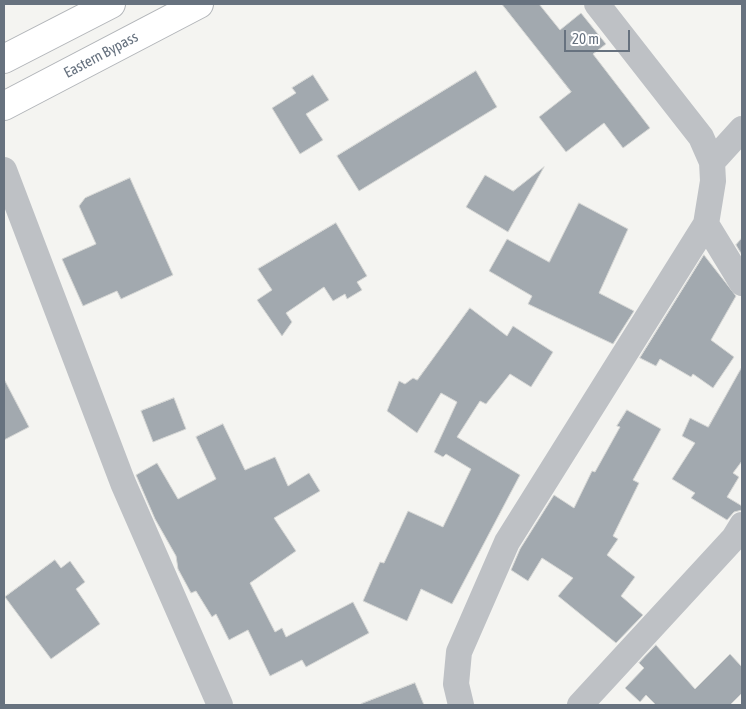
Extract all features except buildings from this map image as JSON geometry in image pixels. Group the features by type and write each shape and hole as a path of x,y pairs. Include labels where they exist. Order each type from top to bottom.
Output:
{"main road":[{"path":"4,59 111,4"},
{"name":"Eastern Bypass","path":"4,106 199,4"}],"street":[{"path":"461,705 456,684 459,652 506,542 706,224 713,181 712,162 701,137 597,4"},
{"path":"712,162 742,129"},
{"path":"4,170 123,483 220,705"},
{"path":"706,224 742,283"},
{"path":"580,705 734,538 742,525"}]}
